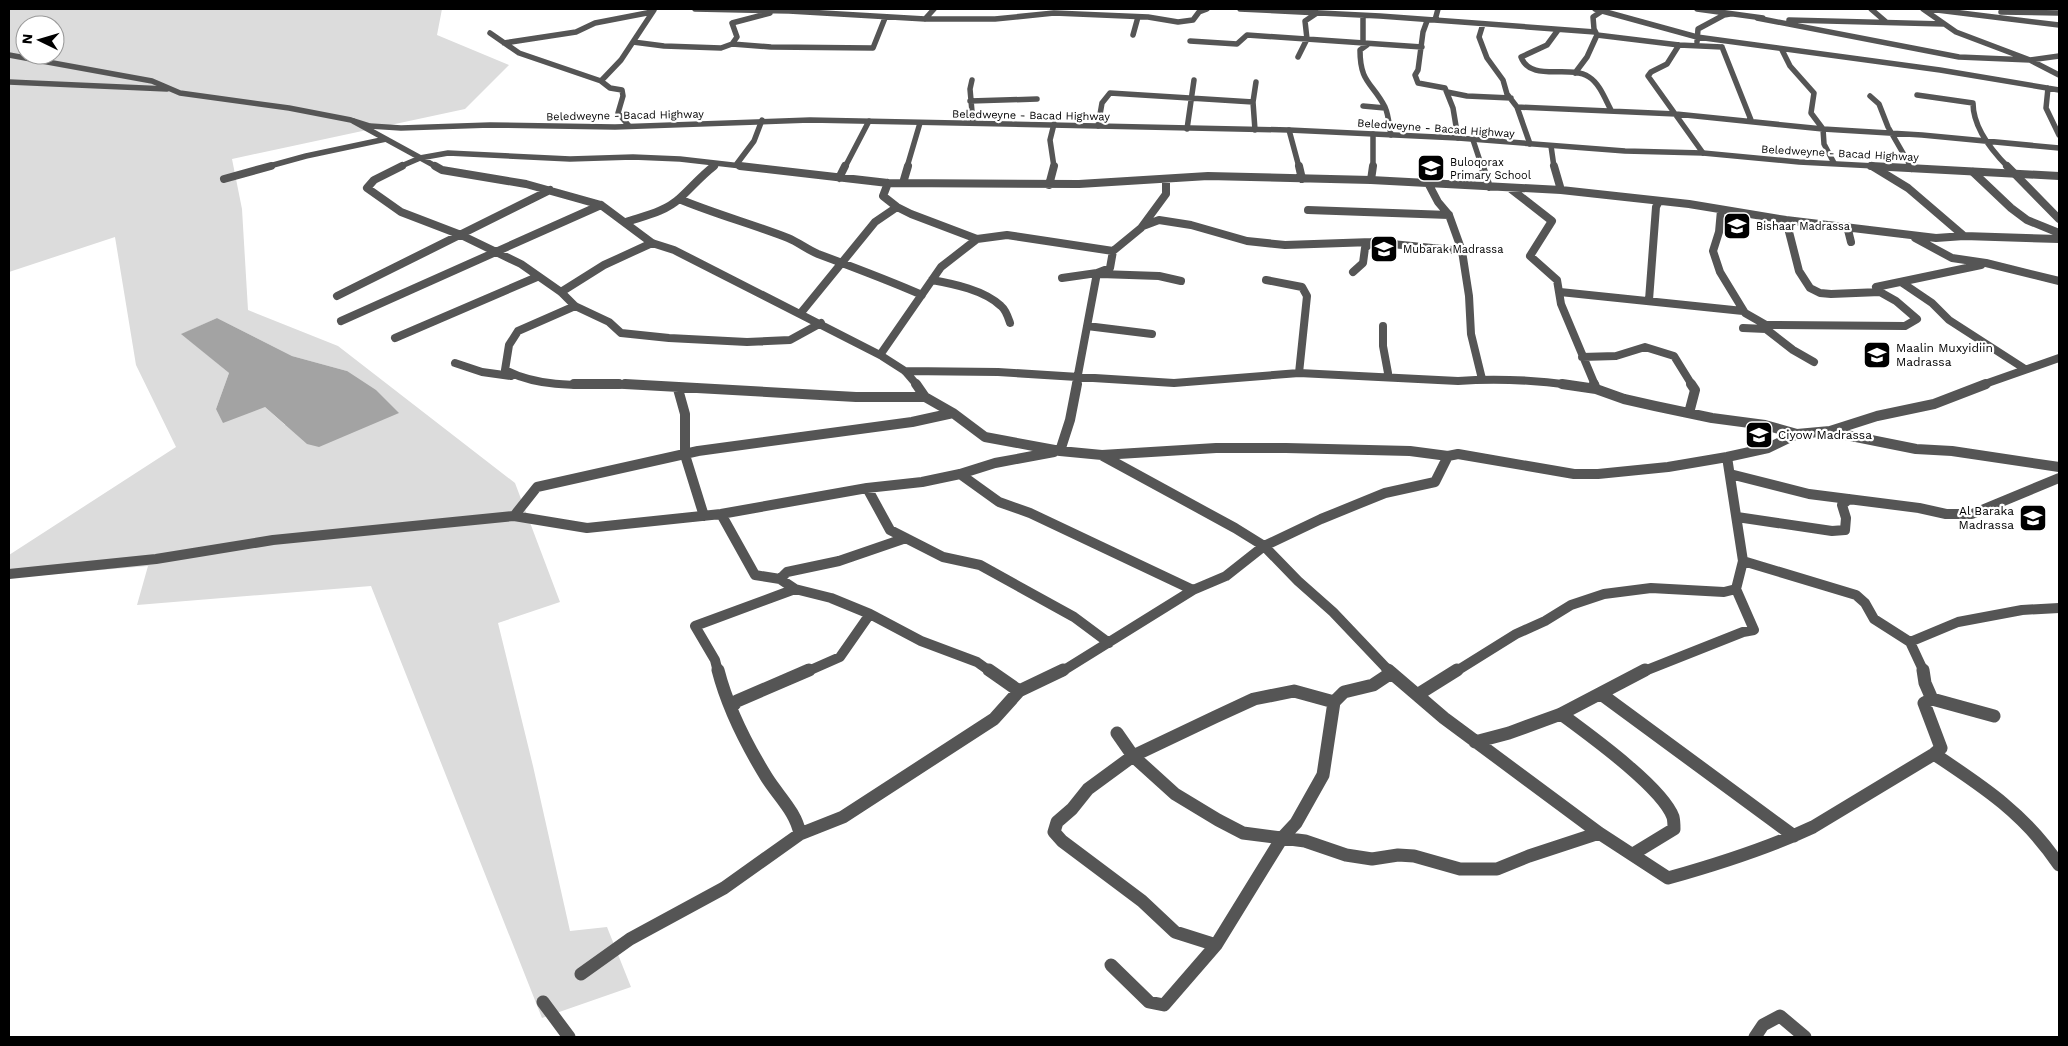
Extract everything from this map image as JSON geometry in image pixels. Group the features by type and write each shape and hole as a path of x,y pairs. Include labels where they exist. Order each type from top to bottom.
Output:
{"street":[{"path":"695,9 773,9 885,18 925,19 995,19 1054,13 1138,17 1178,22 1194,20 1199,12 1207,9"},
{"path":"732,44 737,37 732,23 769,14 773,9"},
{"path":"876,16 881,9"},
{"path":"925,19 934,9"},
{"path":"1240,9 1321,12 1427,21 1435,20 1558,30 1678,44 1722,47 1748,44"},
{"path":"1380,16 1381,9"},
{"path":"1435,20 1438,9"},
{"path":"1595,9 1697,37 1940,70 2059,90"},
{"path":"1697,9 1735,11 1782,24 1840,33 1959,57 2030,60 2059,56"},
{"path":"1872,9 1885,22"},
{"path":"1924,9 1944,24 1971,39 2030,60 2059,75"},
{"path":"1929,9 1976,13 2059,25"},
{"path":"1963,9 1976,13"},
{"path":"595,23 653,10"},
{"path":"601,81 621,60 653,10"},
{"path":"1995,16 2001,10 2059,13"},
{"path":"1697,45 1698,30 1735,11"},
{"path":"1298,57 1307,39 1305,21 1321,12"},
{"path":"1575,73 1587,57 1596,34 1593,16 1602,12"},
{"path":"504,43 576,32 610,16"},
{"path":"1363,16 1365,44 1360,50 1358,60 1360,73 1385,108 1391,134"},
{"path":"1133,35 1138,17"},
{"path":"633,42 664,46 721,48 732,44 771,47 873,48 885,18"},
{"path":"1757,18 1944,24"},
{"path":"1427,21 1423,32 1418,70 1414,75 1418,83 1445,88 1453,108 1458,138"},
{"path":"1483,24 1479,38 1488,58 1503,80 1507,94 1517,107 1530,144"},
{"path":"1774,29 1782,24"},
{"path":"1558,30 1553,40 1543,49 1521,57 1526,67 1531,70 1575,73 1589,76 1602,93 1611,110"},
{"path":"490,33 528,56 601,81 610,88 622,90 623,96 618,113 626,119 629,126"},
{"path":"1190,42 1237,44 1247,35 1422,47"},
{"path":"1678,44 1667,64 1651,72 1648,76 1703,154"},
{"path":"1722,47 1751,120"},
{"path":"1782,50 1790,66 1814,93 1811,113 1823,129 1824,144 1834,163"},
{"name":"Beledweyne - Bacad Highway","path":"9,55 152,80 167,90 199,96 262,103 351,120 370,126 401,128 490,125 559,127 629,126 762,120 1054,124 1187,129 1289,130 1458,138 1550,146 2059,176"},
{"path":"972,80 970,101 973,123"},
{"path":"1187,129 1193,98 1194,80"},
{"path":"9,82 167,90"},
{"path":"1255,130 1253,102 1256,82"},
{"path":"2048,88 2045,100 2046,113 2059,135"},
{"path":"1447,92 1467,96 1511,98"},
{"path":"1098,126 1102,103 1110,93 1253,102"},
{"path":"1916,95 1973,103 1973,117 1995,154 2012,174 2059,219"},
{"path":"1870,96 1880,104 1893,134 1912,168"},
{"path":"970,101 1037,99"},
{"path":"1363,106 1385,108"},
{"path":"1517,107 1676,114 1751,120 1823,129 2059,148"},
{"path":"351,120 442,170 526,184 602,205 652,243 674,250 821,323 880,355 905,371 925,397 954,413 985,437 1060,451 1102,455 1216,448 1410,451 1448,456 1458,454 1574,474 1598,474 1668,467 1727,457 1768,448 1797,434"},
{"path":"736,165 754,141 762,120"},
{"path":"839,178 868,121"},
{"path":"903,183 920,123"},
{"path":"1049,185 1054,166 1050,140 1054,124"},
{"path":"1289,130 1302,179"},
{"path":"1371,180 1374,172 1372,155 1373,134"},
{"path":"224,179 306,156 386,139"},
{"path":"1473,140 1489,186"},
{"path":"1550,146 1561,190"},
{"path":"821,323 790,340 747,342 669,338 621,333 608,322 575,306 561,292 537,277 522,264 495,253 461,235 401,212 367,188 374,180 420,158 448,153 480,153 570,159 680,159 888,183 1049,185 1140,179 1166,180 1208,176 1371,180 1489,186 1511,189 1561,190 1659,201 1786,220 1936,238 1964,236 2059,239"},
{"path":"626,222 662,210 679,199 694,182 716,164"},
{"path":"1870,165 1908,188 1964,236"},
{"path":"1973,172 2011,208 2027,220 2059,233"},
{"path":"1097,274 1110,268 1113,251 1144,226 1166,194 1166,180"},
{"path":"888,183 883,196 898,207 977,239"},
{"path":"1428,183 1438,202 1449,215 1462,251 1469,296 1471,334 1482,379"},
{"path":"1511,189 1552,221 1530,256 1551,272 1557,280 1561,304 1596,390"},
{"path":"337,296 393,267 504,215 550,190"},
{"path":"679,199 718,215 754,225 791,239 816,253 844,262 922,295"},
{"path":"1649,300 1656,207 1659,201"},
{"path":"341,321 602,205"},
{"path":"800,314 875,222 898,207"},
{"path":"1308,210 1449,215"},
{"path":"1721,210 1713,251 1720,272 1743,310 1793,350 1814,362"},
{"path":"1144,226 1159,220 1191,225 1247,241 1285,245 1372,242 1462,251"},
{"path":"1786,220 1799,271 1810,288 1820,293 1831,294 1880,292"},
{"path":"1848,226 1851,242"},
{"path":"880,355 941,267 977,239 1007,235 1113,251"},
{"path":"1910,235 1952,258 1986,263 2059,281"},
{"path":"1353,272 1363,263 1365,248 1372,242"},
{"path":"561,292 604,265 652,243"},
{"path":"1743,328 1905,326 1917,319 1876,287 1986,263"},
{"path":"1060,451 1070,420 1097,274"},
{"path":"1062,278 1097,274 1159,276 1181,281"},
{"path":"395,338 537,277"},
{"path":"932,280 951,284 992,300 1003,307 1010,323"},
{"path":"1266,280 1302,287 1308,296 1299,373"},
{"path":"1901,282 1932,303 1949,320 1992,350 2024,369"},
{"path":"1560,292 1649,300 1676,305 1743,310"},
{"path":"511,376 505,370 509,346 518,331 575,306"},
{"path":"1087,326 1152,334"},
{"path":"1383,326 1383,346 1388,373 1387,377"},
{"path":"1582,357 1616,356 1645,346 1674,356 1695,390 1689,413"},
{"path":"905,371 998,372 1174,383 1299,373 1458,381 1482,379 1540,381 1596,390 1624,399 1712,418 1764,425 1797,434 1830,431 1878,416 1934,404 2024,369 2059,358"},
{"path":"455,363 475,372 556,383 856,397 925,397"},
{"path":"678,388 685,414 685,455 704,516"},
{"path":"514,516 537,487 685,455 756,442 912,422 954,413"},
{"path":"1830,431 1875,442 2059,467"},
{"path":"9,574 156,559 273,540 514,516 587,528 704,516 867,488 922,482 960,474 994,463 1060,451"},
{"path":"1102,455 1264,546 1298,581 1333,612 1391,673 1475,742 1599,833 1668,878 1756,852 1794,836 1813,827 1934,754 1941,748 1924,703 1932,699 1994,716"},
{"path":"581,974 630,939 724,888 800,834 843,817 887,789 994,719 1020,691 1057,674 1193,590 1226,576 1264,546 1321,519 1385,493 1435,482 1448,456"},
{"path":"1475,742 1509,733 1561,714 1636,674 1744,632 1754,630 1736,589 1743,561 1727,457"},
{"path":"960,474 999,502 1030,513 1062,530 1193,590"},
{"path":"1730,474 1809,494 1946,514 1972,514 2059,478"},
{"path":"867,488 890,530 943,556 980,565 1074,617 1109,643"},
{"path":"1737,517 1832,532 1845,530 1846,518 1842,505 1849,499"},
{"path":"721,514 755,575 780,579 795,589 831,598 870,614 921,641 977,662 1020,691"},
{"path":"780,579 787,572 839,561 906,538"},
{"path":"1743,561 1856,595 1865,603 1874,619 1910,642 1923,667 1932,699"},
{"path":"1417,694 1516,634 1545,621 1571,605 1587,599 1604,594 1651,588 1724,592 1736,589"},
{"path":"795,589 695,626 715,660 722,688 742,736 769,781 784,800 798,824 800,834"},
{"path":"1910,642 1958,622 2022,610 2058,609"},
{"path":"731,708 737,701 840,657 870,614"},
{"path":"1110,965 1149,1002 1164,1004 1216,945 1282,838 1296,823 1323,775 1334,702 1344,692 1373,685 1391,673"},
{"path":"1216,945 1175,932 1160,916 1062,841 1054,832 1057,822 1072,809 1088,789 1133,756 1254,700 1294,691 1334,702"},
{"path":"1601,694 1794,836"},
{"path":"1561,714 1613,753 1649,787 1673,816 1674,829 1633,854"},
{"path":"1117,733 1133,756 1175,794 1218,820 1243,833 1304,841 1346,855 1372,859 1398,855 1414,856 1460,869 1497,869 1529,856 1599,833"},
{"path":"1934,754 1995,794 2021,816 2048,847 2059,865"},
{"path":"543,1002 569,1037"},
{"path":"1754,1037 1763,1025 1780,1016 1805,1037"}],"shaded area":[{"path":"9,9 442,9 437,35 509,65 465,109 232,159 242,209 248,310 338,346 515,483 560,602 498,623 533,766 570,931 607,927 631,987 542,1018 371,586 137,605 148,566 9,578 9,555 176,447 136,365 115,237 9,272","holes":["217,318 292,356 347,371 285,425 265,407 216,409 229,373 182,334"]},
{"path":"217,318 292,356 347,371 376,390 399,413 319,447 307,444 265,407 223,423 216,409 229,373 181,334"}],"place":[{"name":"Buloqorax Primary School","path":"1431,168"},
{"name":"Bishaar Madrassa","path":"1737,226"},
{"name":"Mubarak Madrassa","path":"1384,249"},
{"name":"Maalin Muxyidiin Madrassa","path":"1877,355"},
{"name":"Ciyow Madrassa","path":"1759,435"},
{"name":"Al Baraka Madrassa","path":"2033,518"}]}
